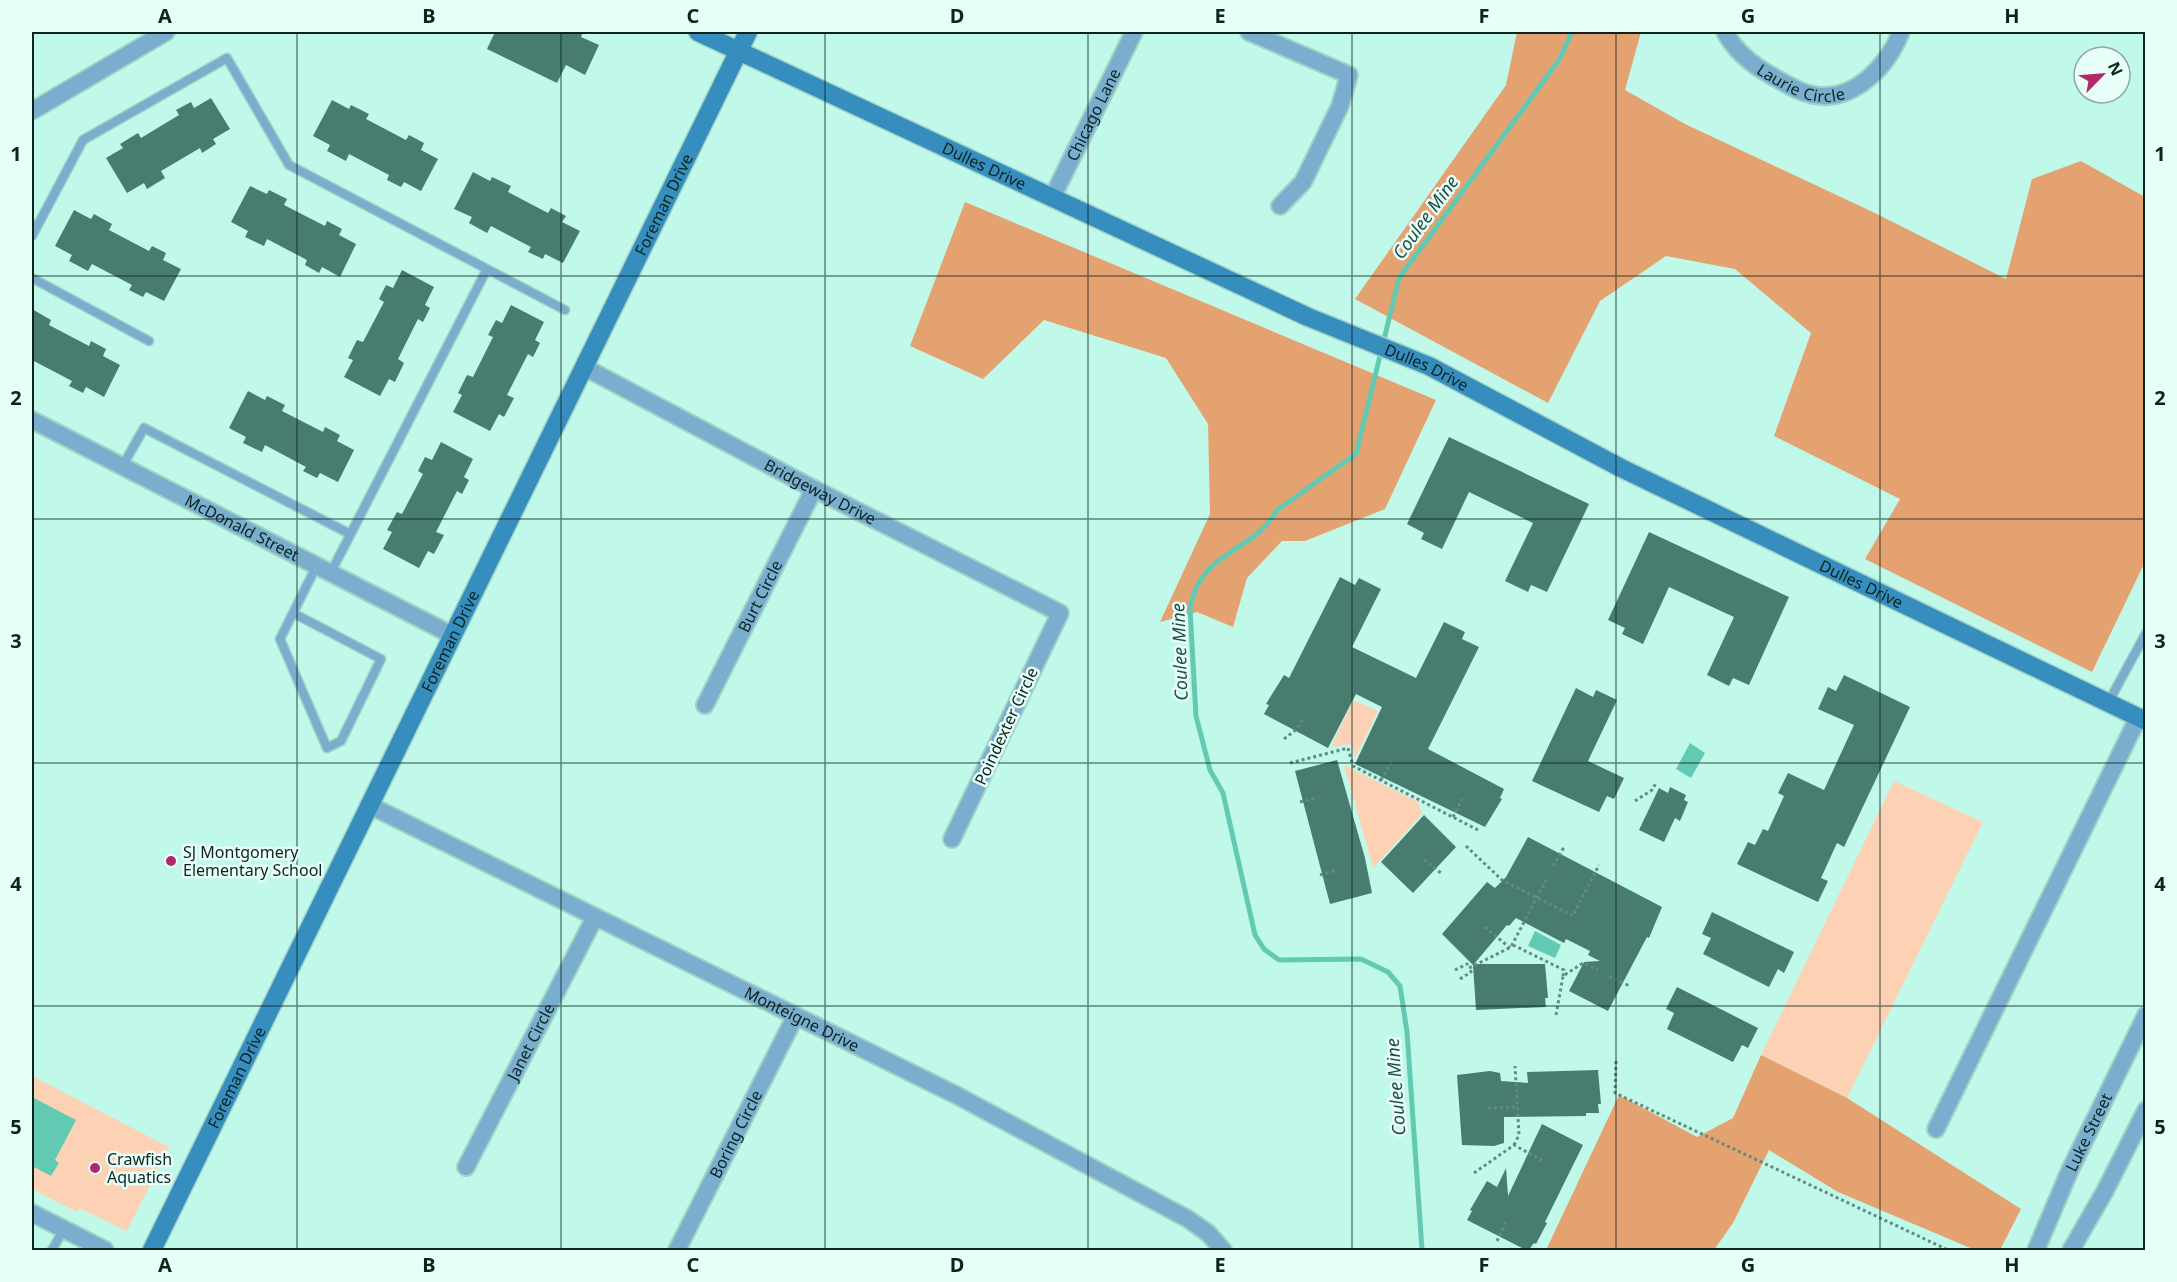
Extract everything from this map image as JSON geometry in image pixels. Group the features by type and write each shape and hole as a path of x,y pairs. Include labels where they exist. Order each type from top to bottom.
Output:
{"street":[{"name":"Dulles Drive","path":"698,32 1308,317 1429,366 1621,468 2142,720"},
{"name":"Foreman Drive","path":"152,1251 748,32"},
{"name":"Chicago Lane","path":"1052,198 1134,32"},
{"path":"1249,32 1349,75 1340,106 1303,182 1280,206"},
{"name":"Laurie Circle","path":"1725,32 1736,50 1764,72 1811,95 1821,96 1843,93 1864,82 1887,58 1901,32"},
{"path":"32,111 161,33"},
{"name":"Bridgeway Drive","path":"584,367 814,489 1060,613"},
{"name":"McDonald Street","path":"32,420 323,571 452,635"},
{"name":"Burt Circle","path":"705,705 814,489"},
{"name":"Poindexter Circle","path":"952,839 1060,613"},
{"path":"1936,1129 2142,720"},
{"name":"Monteigne Drive","path":"369,805 956,1095 1166,1206 1208,1233 1223,1251"},
{"name":"Janet Circle","path":"466,1167 595,917"},
{"name":"Luke Street","path":"2036,1251 2070,1170 2145,1015"},
{"name":"Boring Circle","path":"677,1251 795,1017"},
{"path":"2071,1251 2105,1191 2145,1110"},
{"path":"32,1213 105,1251"}],"lane":[{"path":"32,236 83,140 227,58 289,165 565,310"},
{"path":"293,613 381,659 341,741 327,748 280,639 293,613 350,534 487,269"},
{"path":"32,278 149,341"},
{"path":"122,467 144,428 350,534"},
{"path":"2108,704 2143,646 2145,633"},
{"path":"52,1251 64,1229"}],"path":[{"path":"1284,739 1297,729 1303,718"},
{"path":"1290,763 1347,748 1353,766 1480,831"},
{"path":"1381,780 1391,762"},
{"path":"1635,801 1652,790 1656,783"},
{"path":"1300,802 1318,797"},
{"path":"1453,816 1462,799"},
{"path":"1466,846 1502,880 1573,916 1599,865"},
{"path":"1553,866 1564,847"},
{"path":"1424,860 1441,873"},
{"path":"1320,874 1337,870"},
{"path":"1469,968 1512,946 1546,878"},
{"path":"1485,927 1512,946 1564,970 1556,1015"},
{"path":"1563,976 1583,963 1598,970"},
{"path":"1455,970 1467,964 1471,972 1460,979"},
{"path":"1609,977 1630,986"},
{"path":"1616,1061 1615,1093 1947,1251"},
{"path":"1474,1173 1514,1145 1518,1136 1515,1066"},
{"path":"1488,1108 1517,1107"},
{"path":"1514,1145 1543,1161"},
{"path":"1497,1240 1506,1222"}],"shaded area":[{"path":"1517,32 1641,32 1625,90 1685,124 1877,214 2006,279 2032,179 2081,161 2145,197 2145,562 2092,672 1865,559 1900,499 1774,436 1811,333 1735,269 1666,256 1600,301 1548,403 1355,299 1506,85"},
{"path":"965,202 1436,400 1385,509 1305,541 1282,541 1247,578 1233,627 1197,612 1160,622 1210,514 1208,424 1166,358 1044,320 983,379 910,346"},
{"path":"1353,700 1378,711 1355,758 1351,744 1331,747"},
{"path":"1690,743 1705,753 1691,778 1676,769"},
{"path":"1344,765 1418,802 1422,814 1373,868"},
{"path":"1894,781 1983,822 1847,1098 1761,1055"},
{"path":"1535,931 1561,945 1555,958 1528,946"},
{"path":"1761,1055 1847,1098 2021,1209 2000,1250 1975,1250 1838,1192 1769,1150 1733,1223 1714,1250 1546,1250 1619,1095 1697,1137 1733,1118"},
{"name":"Crawfish Aquatics","path":"32,1076 169,1147 127,1231 79,1208 77,1212 32,1189"},
{"path":"32,1097 76,1120 55,1160 59,1163 51,1176 32,1166"}],"building":[{"path":"495,32 583,32 581,37 599,45 585,75 566,65 557,83 487,49"},
{"path":"211,98 230,129 213,139 216,144 202,153 200,148 161,171 165,178 147,189 144,183 127,193 106,158 123,148 120,144 138,133 141,138 179,115 176,110 191,102 194,108"},
{"path":"332,100 349,109 351,105 369,114 366,119 406,140 409,135 424,143 421,150 438,159 421,191 404,182 401,187 387,180 389,175 349,154 346,161 327,151 330,145 313,136"},
{"path":"473,172 490,181 492,177 511,186 508,192 548,213 551,208 566,216 562,222 580,231 563,263 545,254 543,259 528,252 531,247 491,226 487,233 469,223 472,217 454,209"},
{"path":"250,186 267,194 269,190 287,199 284,205 325,226 327,221 342,229 339,235 356,244 340,277 322,267 319,273 305,265 307,260 267,239 264,246 245,237 248,231 231,222"},
{"path":"74,210 91,219 94,214 112,224 109,230 149,251 152,246 166,253 163,260 181,269 164,301 146,292 143,297 129,290 132,285 92,264 88,271 69,261 72,255 55,246"},
{"path":"402,270 434,287 425,305 430,308 423,322 418,319 398,359 404,363 395,382 389,379 380,396 344,377 353,360 348,358 357,340 363,342 384,302 379,299 386,285 393,288"},
{"path":"511,305 544,322 535,340 540,343 533,357 528,354 507,395 514,398 504,417 499,414 490,431 453,412 462,395 458,393 467,375 473,377 493,337 488,335 496,320 502,323"},
{"path":"32,309 51,320 49,325 89,346 91,341 106,349 103,356 120,365 104,397 86,387 83,393 69,386 72,381 32,360"},
{"path":"248,391 265,400 267,396 285,405 282,411 323,432 325,427 340,435 337,441 354,450 338,482 320,473 317,478 303,471 306,467 265,445 262,452 243,443 246,437 229,428"},
{"path":"1449,437 1589,504 1547,592 1531,585 1528,592 1505,581 1533,523 1469,492 1442,549 1421,539 1424,533 1407,524"},
{"path":"441,442 473,459 464,477 469,480 462,494 457,491 436,532 444,535 434,554 428,551 419,568 383,549 392,532 387,530 397,512 402,514 423,474 418,471 425,457 432,460"},
{"path":"1649,532 1789,597 1749,685 1733,678 1729,686 1707,675 1734,617 1669,587 1643,644 1622,634 1625,628 1608,620"},
{"path":"1340,577 1355,585 1359,578 1381,589 1352,647 1416,678 1444,622 1465,632 1462,639 1479,647 1428,749 1504,789 1500,798 1502,799 1485,827 1355,764 1382,707 1356,694 1328,748 1264,714 1269,705 1266,704 1284,675 1289,678"},
{"path":"1844,675 1910,707 1844,847 1837,843 1821,878 1828,881 1818,902 1737,864 1748,842 1755,845 1763,829 1768,831 1784,796 1778,793 1788,773 1824,790 1854,725 1818,709 1828,687 1836,691"},
{"path":"1576,688 1593,697 1596,690 1617,700 1588,761 1624,778 1614,799 1607,796 1599,812 1532,781"},
{"path":"1337,760 1365,858 1372,893 1330,904 1295,771"},
{"path":"1670,787 1686,795 1684,800 1688,802 1680,821 1675,818 1664,842 1639,830 1659,788 1668,793"},
{"path":"1424,815 1456,847 1413,893 1381,862"},
{"path":"1528,837 1662,907 1649,938 1647,937 1608,1011 1569,991 1584,962 1600,961 1588,955 1590,951 1566,939 1564,943 1516,918 1509,926 1507,925 1474,964 1545,964 1548,998 1545,998 1546,1007 1476,1010 1473,965 1442,934 1487,882 1495,888 1506,877"},
{"path":"1712,912 1794,952 1784,973 1778,969 1769,987 1703,954 1711,938 1702,934"},
{"path":"1677,987 1758,1028 1748,1048 1742,1045 1733,1062 1667,1029 1674,1013 1666,1009"},
{"path":"1598,1070 1601,1104 1598,1104 1599,1113 1586,1113 1586,1116 1504,1117 1504,1143 1494,1146 1462,1145 1457,1075 1490,1071 1500,1073 1501,1081 1528,1083 1527,1072"},
{"path":"1542,1124 1583,1145 1545,1222 1547,1223 1536,1244 1534,1243 1528,1251 1467,1220 1472,1211 1470,1210 1487,1181 1497,1187 1506,1168 1508,1196"}],"waterway":[{"name":"Coulee Mine","path":"1422,1250 1407,1032 1400,986 1388,972 1361,959 1279,960 1264,949 1255,935 1223,793 1210,770 1196,716 1190,609 1195,590 1215,563 1255,536 1277,510 1356,454 1399,278 1559,60 1572,32"}],"place":[{"name":"SJ Montgomery Elementary School","path":"171,861"},
{"name":"Crawfish Aquatics","path":"95,1168"}]}
